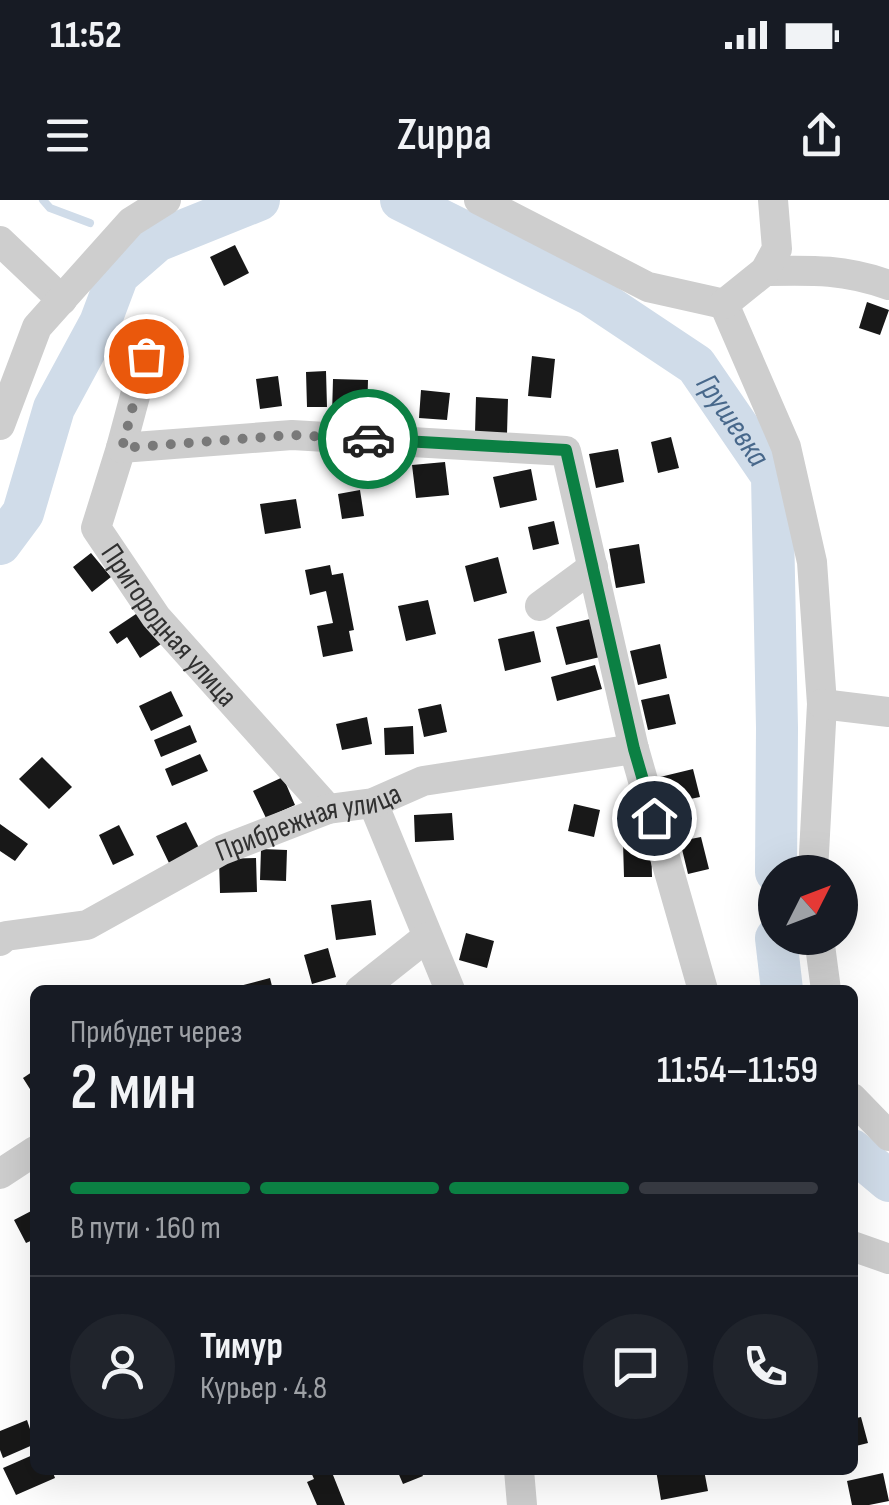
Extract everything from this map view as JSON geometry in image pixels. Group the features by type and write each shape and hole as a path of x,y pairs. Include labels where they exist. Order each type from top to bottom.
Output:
{"street":[{"path":"0,425 38,327 131,222 166,200"},
{"path":"479,200 648,287 724,304"},
{"path":"724,304 765,271 777,249 772,200"},
{"path":"0,242 62,300"},
{"path":"765,271 824,270 860,275 889,286"},
{"path":"724,304 786,447 812,562 822,704 814,855"},
{"name":"Пригородная улица","path":"146,356 96,528 156,617 328,808"},
{"path":"122,448 292,435 566,450 634,749 702,985"},
{"path":"540,606 592,566"},
{"path":"822,704 889,712"},
{"name":"Прибрежная улица","path":"0,941 6,936 87,925 222,850 328,808 373,803 423,781 634,749"},
{"path":"373,803 448,985"},
{"path":"366,985 428,937"},
{"path":"821,955 825,985"},
{"path":"858,1104 889,1136"},
{"path":"0,1174 30,1154"},
{"path":"858,1248 889,1259"}],"building":[{"path":"235,245 249,273 224,286 210,257"},
{"path":"867,302 889,310 880,335 859,328"},
{"path":"532,356 555,359 551,398 528,396"},
{"path":"326,371 327,407 307,407 306,372"},
{"path":"278,376 282,406 260,409 256,379"},
{"path":"333,379 368,380 367,416 332,415"},
{"path":"421,390 450,393 447,420 419,418"},
{"path":"476,397 508,399 507,434 475,433"},
{"path":"671,437 679,468 658,473 651,442"},
{"path":"618,449 624,482 596,488 589,454"},
{"path":"445,462 449,495 416,498 412,465"},
{"path":"531,469 537,500 500,508 493,477"},
{"path":"360,490 364,516 342,519 338,494"},
{"path":"296,499 301,528 265,534 260,504"},
{"path":"554,521 559,544 533,550 528,527"},
{"path":"639,544 645,583 616,588 609,549"},
{"path":"91,553 111,577 92,592 73,567"},
{"path":"498,557 507,593 474,602 465,566"},
{"path":"330,565 332,575 343,573 354,630 349,631 353,651 323,657 317,626 333,623 326,591 310,595 305,570"},
{"path":"428,600 436,634 406,641 398,606"},
{"path":"139,612 161,644 140,658 127,637 117,644 109,632"},
{"path":"590,619 600,657 566,665 556,627"},
{"path":"534,631 541,662 505,671 498,639"},
{"path":"660,644 667,678 638,685 630,651"},
{"path":"595,665 602,689 557,701 551,677"},
{"path":"171,691 183,716 151,731 139,706"},
{"path":"669,694 676,724 648,730 641,700"},
{"path":"441,704 447,732 424,737 418,709"},
{"path":"367,717 372,744 342,750 336,724"},
{"path":"190,725 197,742 161,757 154,740"},
{"path":"413,726 414,754 385,755 384,728"},
{"path":"200,754 208,771 172,786 165,769"},
{"path":"42,757 72,787 49,809 19,779"},
{"path":"693,769 700,797 666,804 660,777"},
{"path":"283,777 295,805 266,818 253,791"},
{"path":"574,804 600,810 594,837 568,831"},
{"path":"452,813 454,840 415,842 414,815"},
{"path":"186,822 199,848 169,863 156,836"},
{"path":"0,824 28,844 15,861 0,851"},
{"path":"119,825 134,855 113,865 99,835"},
{"path":"701,837 709,869 688,874 680,841"},
{"path":"651,841 652,877 624,877 623,842"},
{"path":"261,849 287,850 286,881 260,880"},
{"path":"256,858 257,892 220,893 219,859"},
{"path":"371,900 376,935 336,940 331,905"},
{"path":"466,933 494,941 487,968 459,960"},
{"path":"328,948 336,977 312,984 304,955"},
{"path":"270,978 272,985 243,985"},
{"path":"30,1212 30,1241 26,1243 14,1220"},
{"path":"861,1417 868,1443 858,1446"},
{"path":"27,1420 30,1446 3,1458 0,1431"},
{"path":"30,1456 30,1475 55,1478 16,1495 3,1468"},
{"path":"883,1473 889,1501 852,1505 847,1481"},
{"path":"312,1475 333,1475 345,1505 317,1505 307,1482 314,1479"},
{"path":"399,1475 423,1476 403,1484"},
{"path":"657,1475 705,1475 708,1491 661,1500"}],"waterway":[{"path":"43,200 50,208 90,223"},
{"name":"Грушевка","path":"0,544 23,513 54,408 100,323 118,275 157,241 259,200"},
{"name":"Грушевка","path":"401,200 591,295 696,365 772,476 776,855"},
{"name":"Грушевка","path":"778,955 781,985"},
{"name":"Грушевка","path":"858,1155 889,1181"}],"way so far":[{"path":"146,356 122,448 292,435 368,439"}],"route":[{"path":"368,439 566,450 634,749 654,818"}]}
